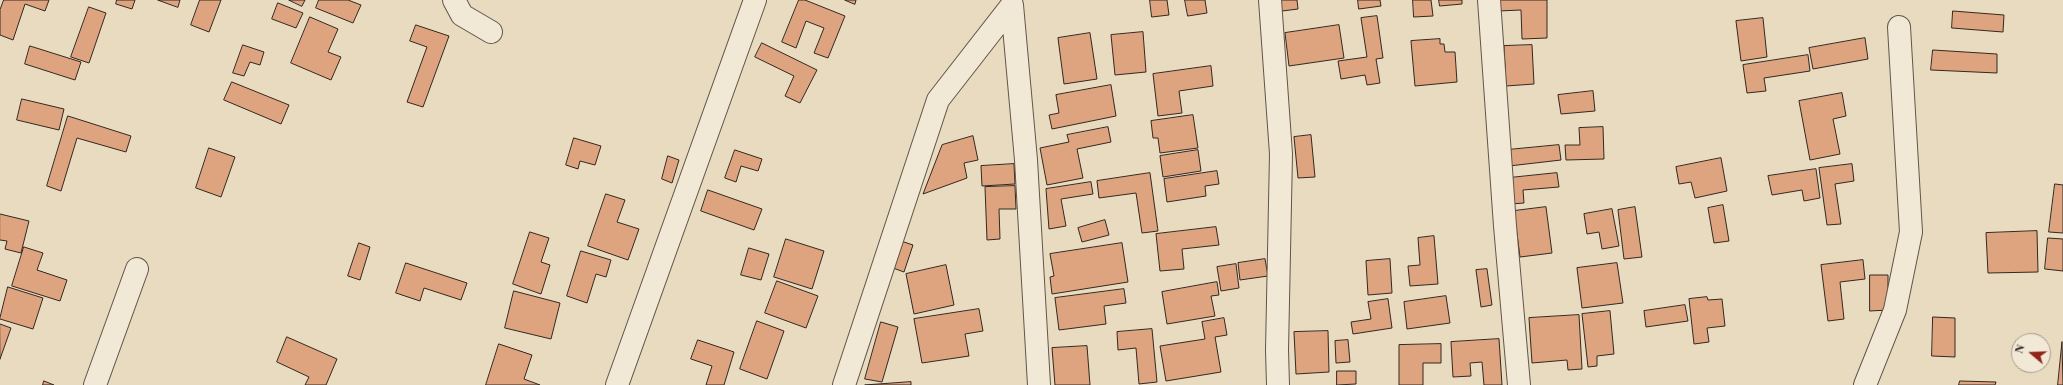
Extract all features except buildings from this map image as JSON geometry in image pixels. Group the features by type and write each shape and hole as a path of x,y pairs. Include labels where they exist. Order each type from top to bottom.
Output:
{"street":[{"path":"454,0 462,15 491,32"},
{"path":"617,385 755,0"},
{"path":"1270,0 1281,154 1277,350 1278,385"},
{"path":"1489,0 1518,385"},
{"path":"844,385 938,100 1012,5 1026,160 1039,385"},
{"path":"1865,385 1895,310 1911,232 1899,27"},
{"path":"95,385 137,269"}]}
